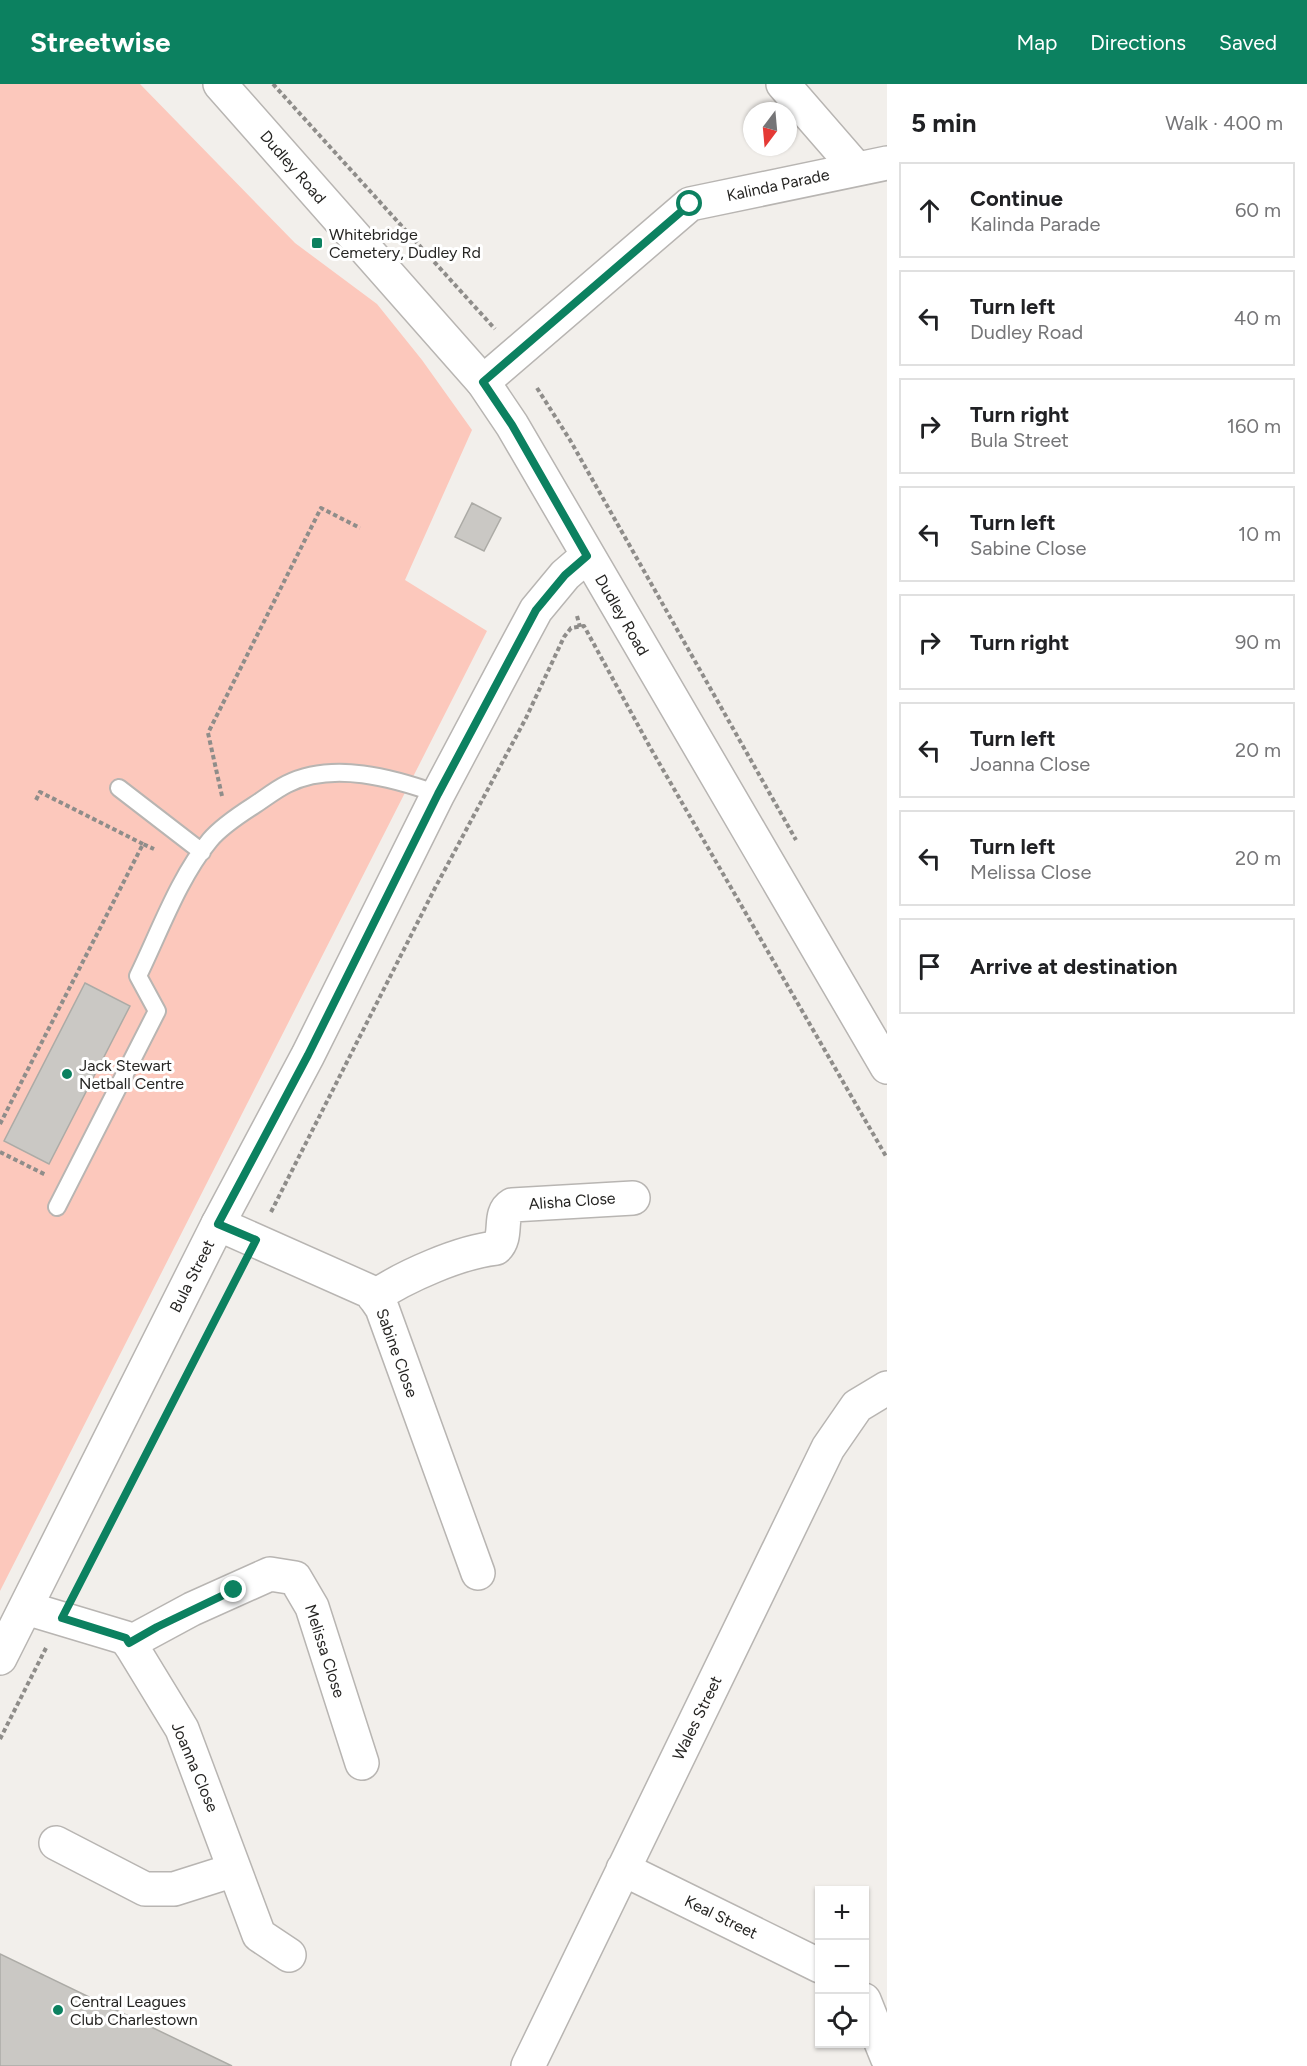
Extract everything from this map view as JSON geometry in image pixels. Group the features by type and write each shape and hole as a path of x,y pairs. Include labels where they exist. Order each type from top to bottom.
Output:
{"street":[{"name":"Dudley Road","path":"220,84 483,382 512,425 887,1067"},
{"path":"783,84 871,166"},
{"name":"Kalinda Parade","path":"483,382 690,204 871,166"},
{"name":"Bula Street","path":"0,1658 218,1224 308,1055 438,794 536,610 565,575 587,556"},
{"name":"Alisha Close","path":"374,1297 399,1282 474,1250 496,1248 503,1238 504,1214 512,1205 633,1198"},
{"name":"Sabine Close","path":"218,1224 371,1292 382,1308 478,1573"},
{"name":"Wales Street","path":"528,2066 828,1448 857,1406 887,1388"},
{"name":"Melissa Close","path":"129,1643 192,1609 270,1574 282,1574 295,1578 312,1607 362,1763"},
{"path":"26,1608 126,1638 129,1643"},
{"name":"Joanna Close","path":"129,1643 182,1730 259,1935 289,1955"},
{"path":"56,1843 145,1888 174,1889 234,1870"},
{"name":"Keal Street","path":"623,1869 815,1964"},
{"path":"869,2012 887,2057"}],"lane":[{"path":"57,1207 157,1011 138,976 211,838 260,801 289,783 323,775 370,775 438,794"},
{"path":"119,788 202,852"}],"path":[{"path":"273,84 502,337"},
{"path":"537,388 570,440 801,849"},
{"path":"221,799 223,794 208,733 321,508 360,528"},
{"path":"577,616 580,627"},
{"path":"0,1739 435,888 526,718 564,637 571,628 584,626 651,749 887,1158"},
{"path":"36,800 40,792 160,852"},
{"path":"0,1124 143,844"},
{"path":"0,1152 68,1186"}],"shaded area":[{"path":"0,84 140,84 295,243 377,304 422,360 472,430 405,580 487,631 0,1591"}],"building":[{"path":"472,503 501,518 484,551 455,537"},
{"name":"Jack Stewart Netball Centre","path":"85,983 130,1006 49,1164 4,1141"},
{"name":"Central Leagues Club Charlestown","path":"0,1954 232,2066 0,2066"}],"place":[{"name":"Whitebridge Cemetery, Dudley Rd","path":"317,243"},
{"name":"Jack Stewart Netball Centre","path":"67,1074"},
{"name":"Central Leagues Club Charlestown","path":"58,2010"}],"route":[{"path":"234,1590 192,1609 129,1643 126,1638 62,1618 256,1240 218,1224 308,1055 438,794 536,610 565,575 587,556 512,425 483,382 690,204"}]}
